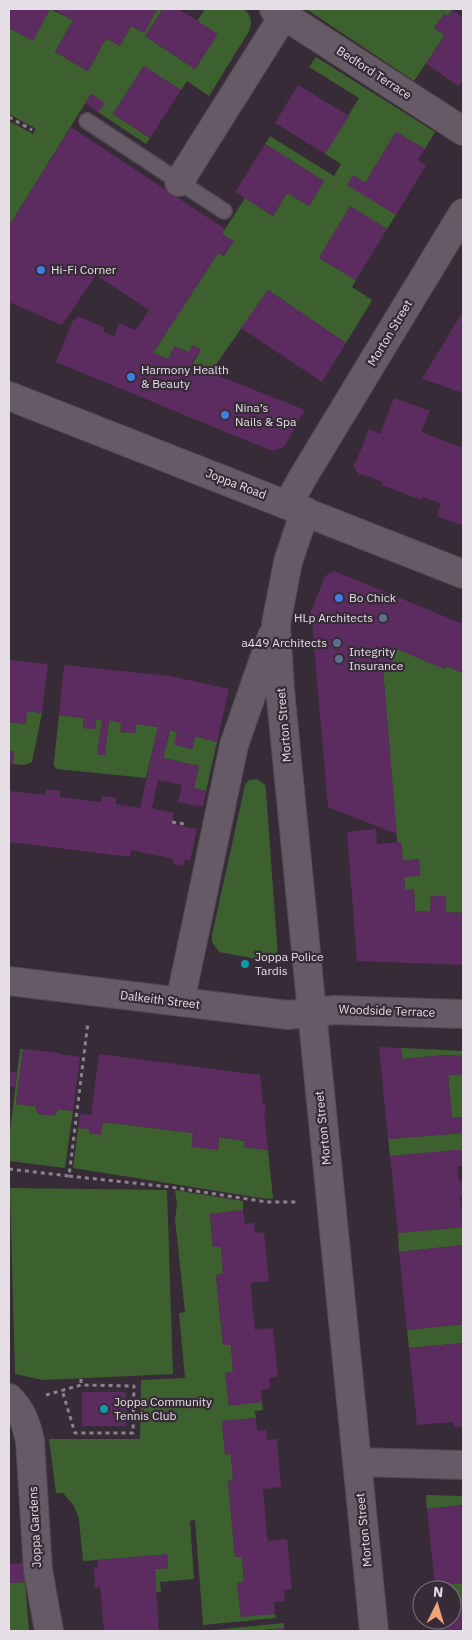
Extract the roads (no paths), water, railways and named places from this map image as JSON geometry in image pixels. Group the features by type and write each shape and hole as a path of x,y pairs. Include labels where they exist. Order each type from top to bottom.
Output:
{"street":[{"name":"Bedford Terrace","path":"179,182 279,12 463,131"},
{"name":"Morton Street","path":"180,1002 234,745 276,624 302,477 463,213"},
{"name":"Joppa Road","path":"9,396 463,574"},
{"name":"Morton Street","path":"276,624 281,698 374,1631"},
{"name":"Dalkeith Street","path":"9,981 288,1015 312,1012"},
{"name":"Woodside Terrace","path":"312,1012 335,1010 463,1014"},
{"name":"Joppa Gardens","path":"18,1409 31,1457 38,1570 49,1631"},
{"path":"358,1462 463,1465"}],"lane":[{"path":"87,121 224,212"}],"place":[{"name":"Hi-Fi Corner","path":"41,270"},
{"name":"Harmony Health & Beauty","path":"131,377"},
{"name":"Nina’s Nails & Spa","path":"225,415"},
{"name":"Bo Chick","path":"339,598"},
{"name":"HLp Architects","path":"383,618"},
{"name":"a449 Architects","path":"337,643"},
{"name":"Integrity Insurance","path":"339,659"},
{"name":"Joppa Police Tardis","path":"245,964"},
{"name":"Joppa Community Tennis Club","path":"104,1409"}]}
